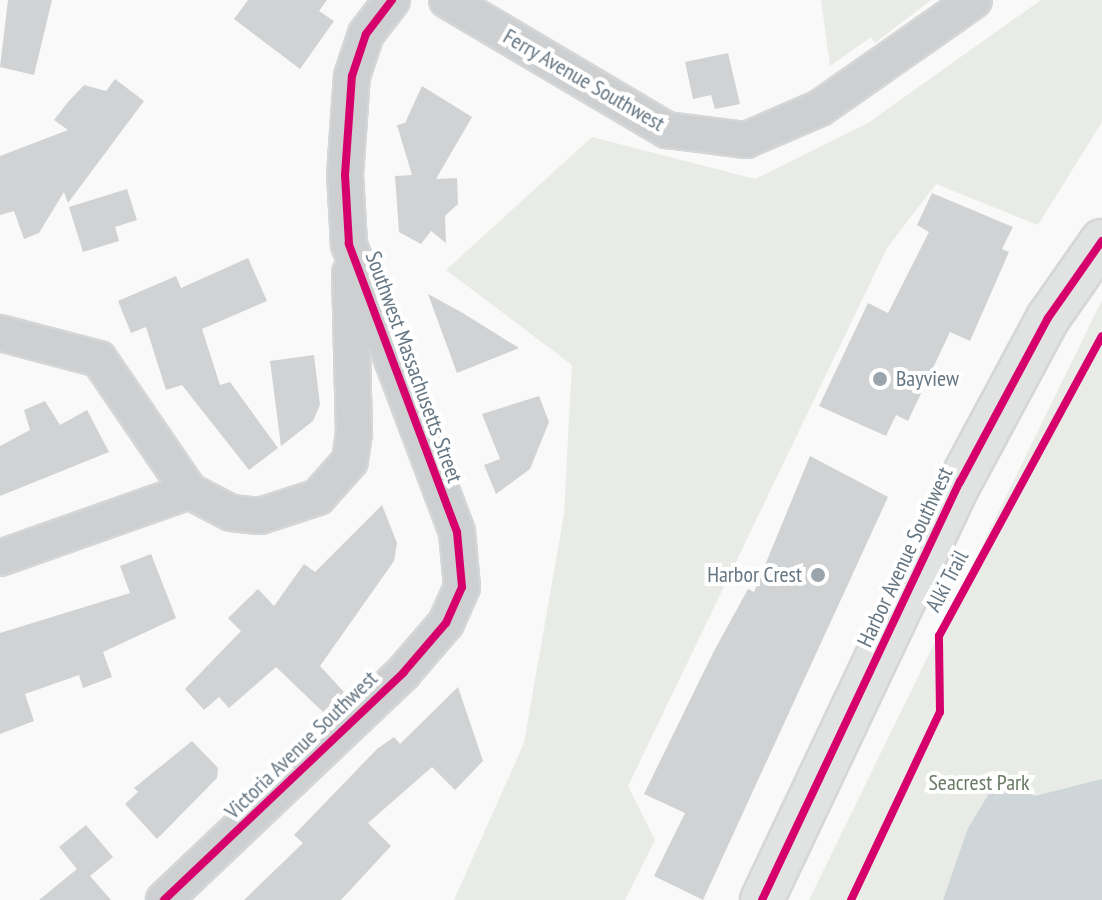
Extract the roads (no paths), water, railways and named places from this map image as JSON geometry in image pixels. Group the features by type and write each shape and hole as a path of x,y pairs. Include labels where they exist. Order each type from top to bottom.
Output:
{"main road":[{"name":"Harbor Avenue Southwest","path":"762,900 960,482 1048,318 1102,241"}],"street":[{"name":"Southwest Massachusetts Street","path":"392,0 366,34 352,76 349,244 457,532 463,561 455,610"},
{"name":"Ferry Avenue Southwest","path":"447,0 667,130 732,140 820,108 974,0"},
{"path":"0,333 99,359 189,491 231,513 260,516 293,509 337,481 354,433 349,244"},
{"path":"0,558 189,491"},
{"name":"Victoria Avenue Southwest","path":"164,900 403,673 455,610"}],"place":[{"name":"Bayview","path":"880,379"},
{"name":"Harbor Crest","path":"818,575"}],"park label":[{"name":"Seacrest Park","path":"979,783"}]}
